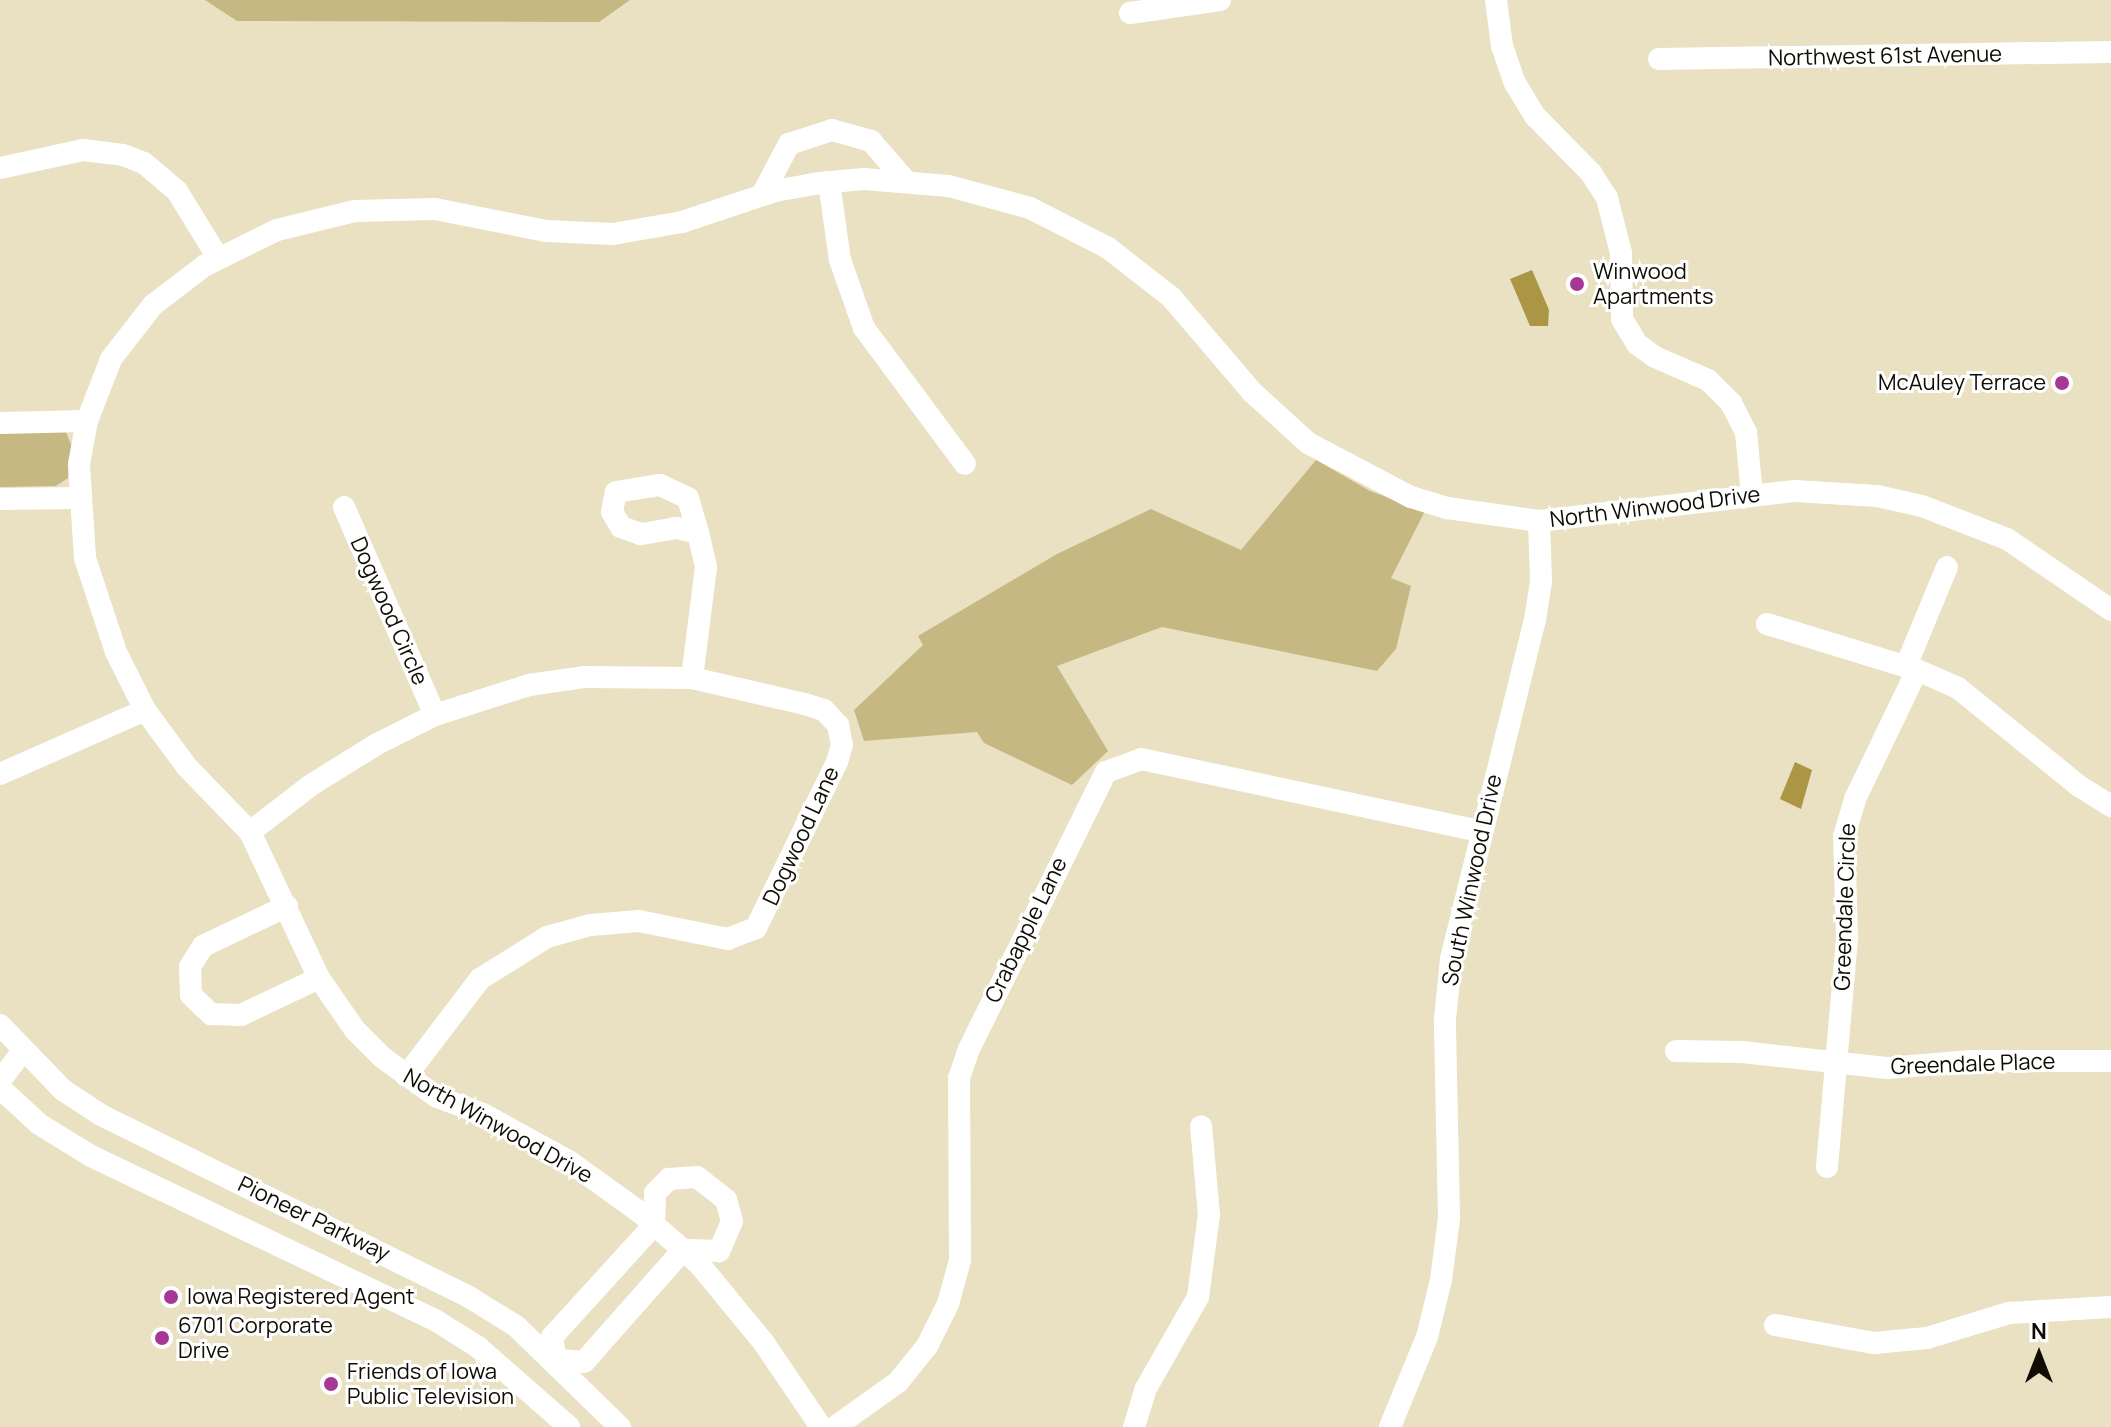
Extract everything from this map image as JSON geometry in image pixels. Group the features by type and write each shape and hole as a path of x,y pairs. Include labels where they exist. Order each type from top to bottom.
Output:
{"street":[{"path":"1130,13 1220,0"},
{"path":"1496,0 1502,46 1515,83 1535,116 1591,173 1607,198 1621,253 1622,319 1646,350 1708,380 1731,403 1746,432 1752,495"},
{"name":"Northwest 61st Avenue","path":"1659,59 2111,52"},
{"path":"762,195 789,144 832,130 871,141 905,180"},
{"path":"0,168 83,150 144,163 177,191 218,258"},
{"name":"North Winwood Drive","path":"692,1258 654,1225 570,1162 406,1076 355,1030 319,978 250,832 187,767 145,710 93,589 78,498 87,421 98,385 128,334 153,305 218,258 277,230 355,211 435,209 546,231 613,234 682,222 762,195 829,182 905,180 1003,199 1108,248 1171,297 1280,419 1344,466 1447,508 1539,521 1677,508 1795,491 1877,496 1965,520 2043,559 2111,610"},
{"path":"829,182 840,260 864,328 965,464"},
{"path":"0,423 87,421"},
{"path":"0,499 78,498"},
{"name":"Dogwood Circle","path":"344,507 435,715"},
{"name":"South Winwood Drive","path":"1390,1427 1427,1337 1441,1280 1451,1156 1445,1019 1451,959 1479,831 1535,620 1541,581 1539,521"},
{"path":"692,678 706,567 698,533"},
{"name":"Greendale Circle","path":"1836,1064 1847,937 1844,836 1855,799 1912,668 1947,567"},
{"path":"1767,624 1912,668 1985,706 2079,786 2111,806"},
{"name":"Dogwood Lane","path":"250,832 311,785 435,715 529,685 585,677 692,678 824,710 838,725 842,745 837,762 756,928 728,939 639,921 590,925 547,937 480,979 406,1076"},
{"path":"0,774 145,710"},
{"name":"Crabapple Lane","path":"835,1427 898,1382 927,1346 948,1304 960,1260 959,1078 969,1049 1106,772 1141,759 1479,831"},
{"path":"287,906 203,946 190,967 191,995 211,1014 241,1015 319,978"},
{"name":"Pioneer Parkway","path":"0,1025 22,1052 63,1090 101,1115 469,1297 556,1360 620,1427"},
{"name":"Greendale Place","path":"1676,1051 1742,1052 1888,1068 1971,1061 2111,1061"},
{"path":"0,1081 22,1052"},
{"path":"1827,1167 1836,1064"},
{"name":"Pioneer Parkway","path":"0,1088 39,1124 91,1156 435,1320 532,1390 569,1427"},
{"path":"1134,1427 1145,1390 1198,1297 1209,1215 1201,1126"},
{"path":"532,1390 556,1360 552,1337 654,1225 655,1193 669,1179 697,1177 710,1184 726,1200 732,1221 719,1251 692,1258 584,1362 556,1360"},
{"path":"692,1258 764,1343 821,1427"},
{"path":"1775,1325 1874,1343 1927,1338 2009,1313 2111,1307"}],"shaded area":[{"path":"205,0 630,0 599,22 237,21"},
{"path":"1532,270 1549,310 1548,326 1530,326 1510,279"},
{"path":"0,430 66,432 72,447 68,478 56,486 0,487"},
{"path":"1316,460 1370,491 1425,511 1391,578 1411,586 1396,649 1377,671 1162,627 1057,666 1108,751 1072,785 984,743 977,732 864,741 854,710 923,645 918,636 1057,554 1151,509 1241,550"},
{"path":"1795,762 1812,770 1801,809 1780,799"}],"place":[{"name":"Winwood Apartments","path":"1577,284"},
{"name":"McAuley Terrace","path":"2062,383"},
{"name":"Iowa Registered Agent","path":"171,1297"},
{"name":"6701 Corporate Drive","path":"162,1338"},
{"name":"Friends of Iowa Public Television","path":"331,1384"}]}
